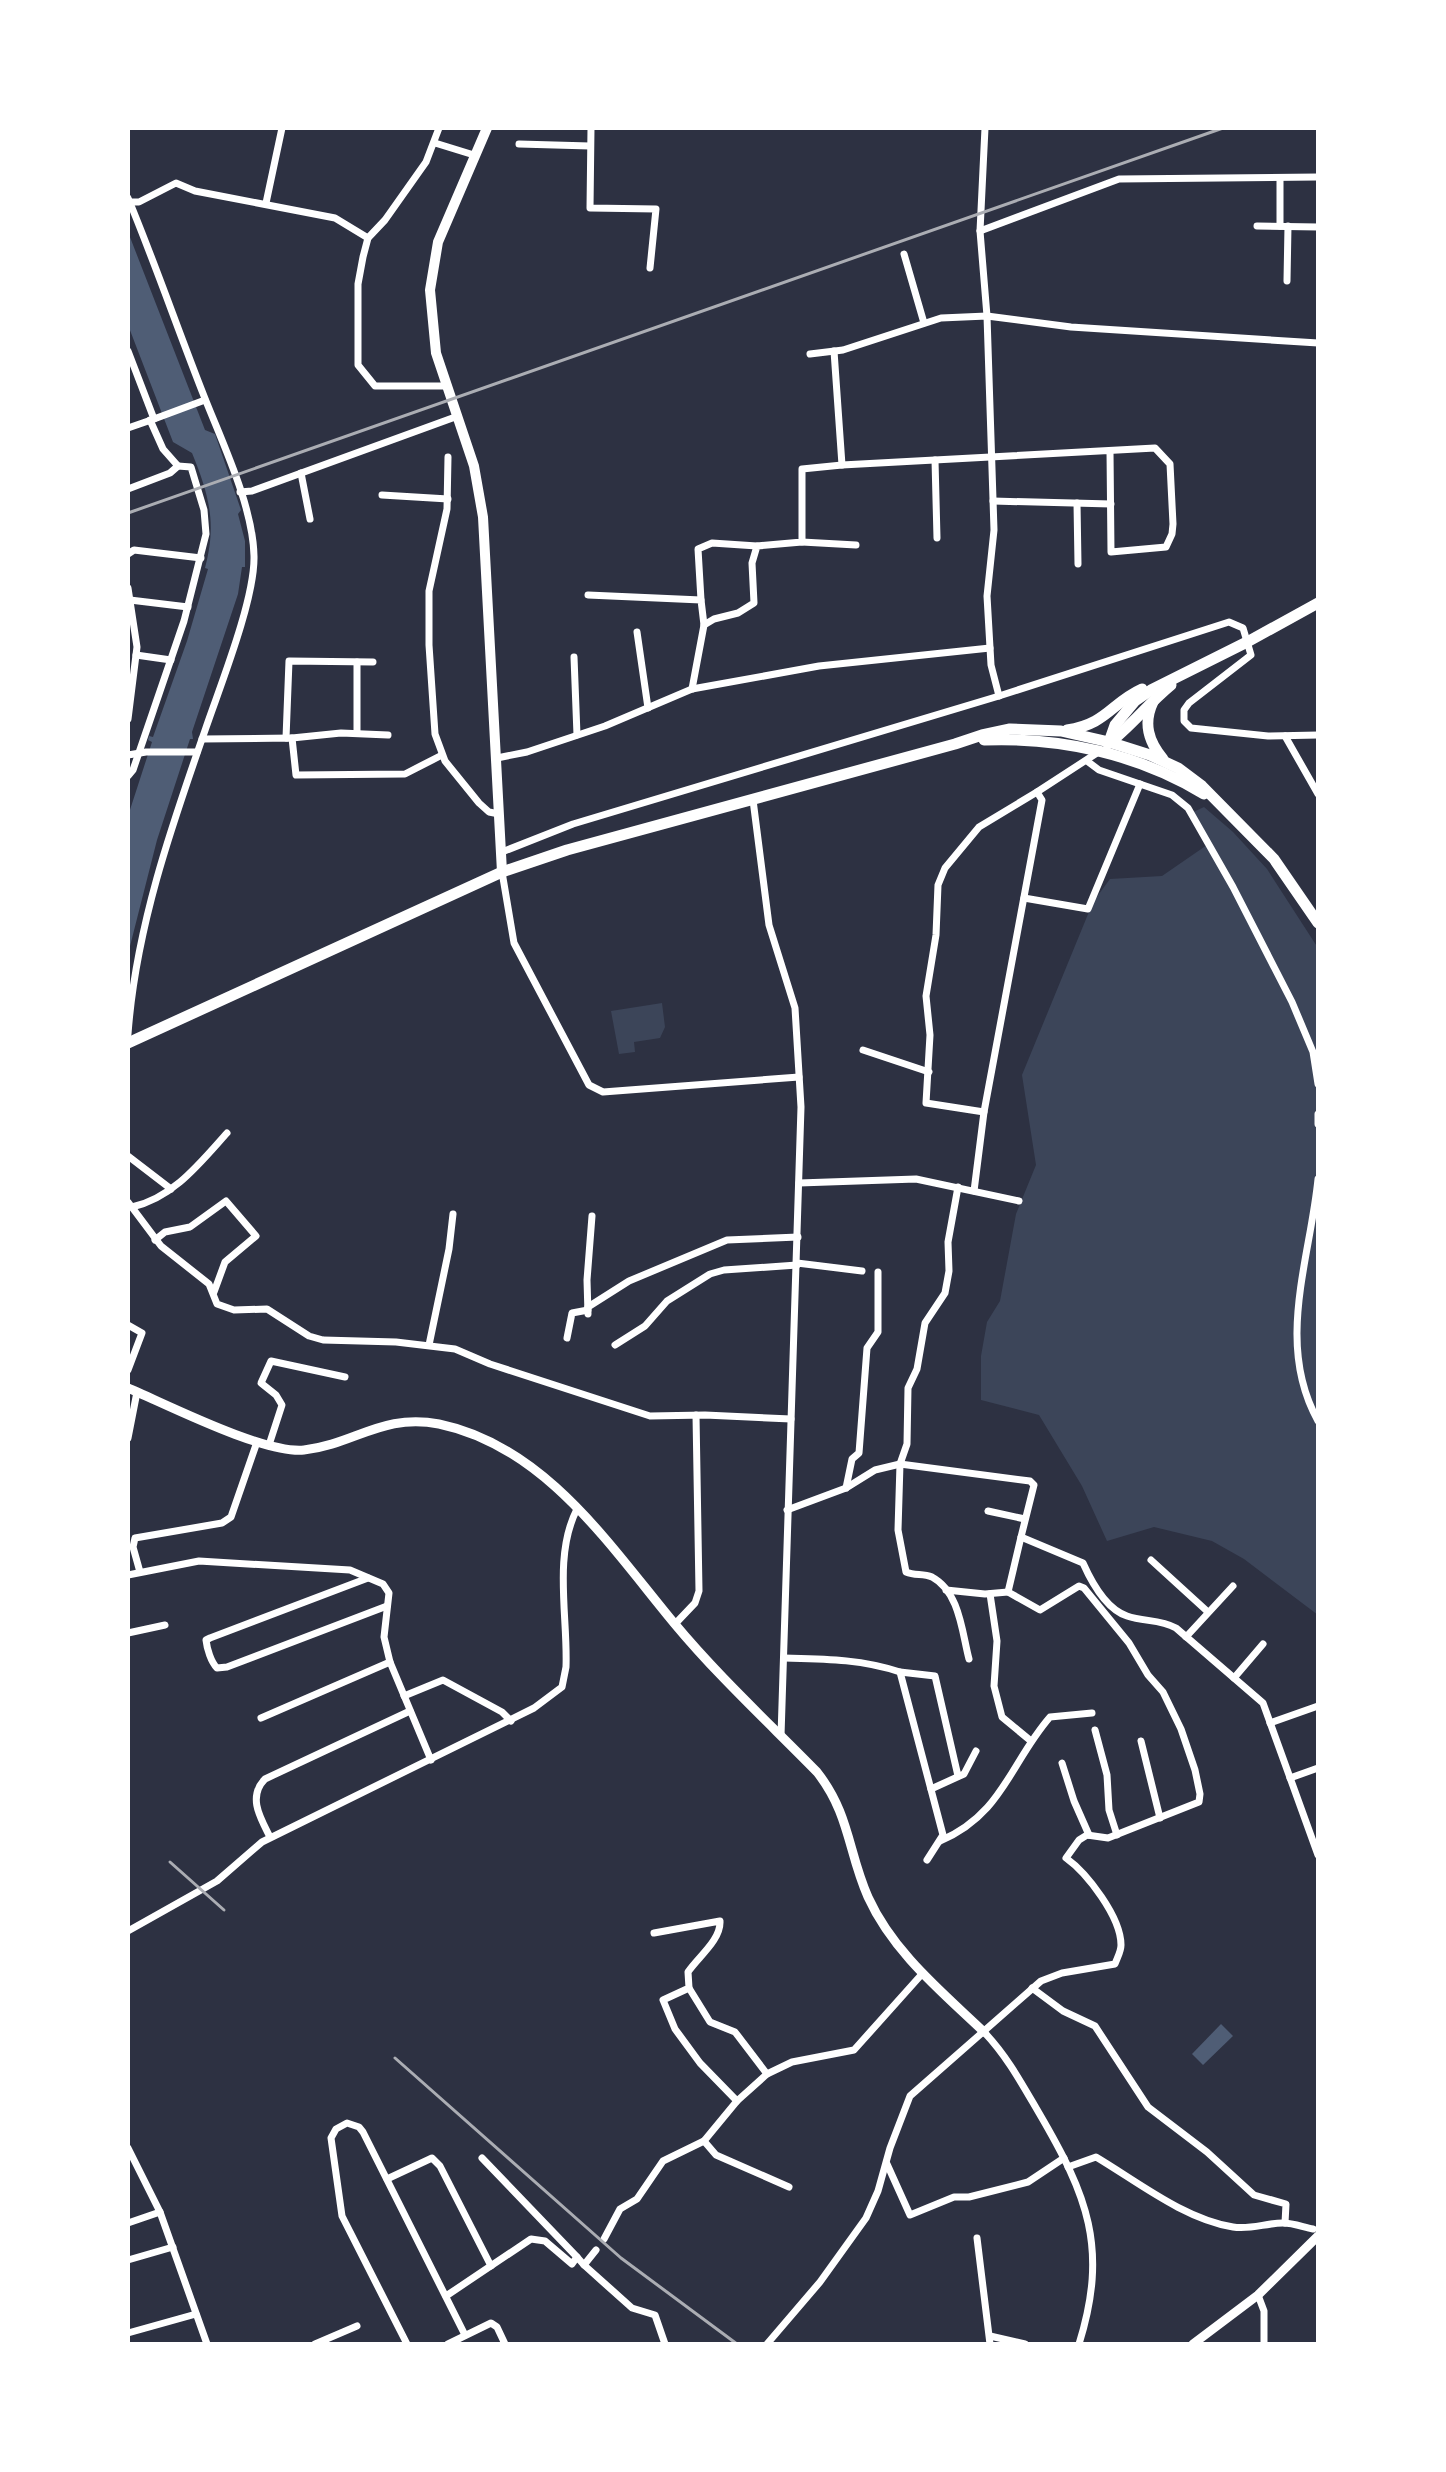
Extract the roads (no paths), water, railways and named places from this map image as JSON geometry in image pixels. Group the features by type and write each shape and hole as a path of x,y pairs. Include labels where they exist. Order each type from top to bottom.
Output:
{"main road":[{"path":"487,128 438,242 431,279 431,320 447,386 474,466 482,508 502,872"},
{"path":"1105,746 1115,725 1135,701 1151,690 1318,603"},
{"path":"1105,746 1125,732 1155,698 1183,674"},
{"path":"1061,731 1099,721 1133,693 1183,674"},
{"path":"1155,698 1148,717 1148,733 1154,747 1169,764"},
{"path":"128,1043 502,872 567,850 1010,729 1061,731 1169,764 1192,777 1274,859 1318,923"},
{"path":"955,744 1011,739 1105,746 1176,779 1222,805"}],"street":[{"path":"266,203 282,128"},
{"path":"439,128 435,143 419,173 368,238 358,284 358,365 375,386 447,386"},
{"path":"591,128 590,208 656,209 650,268"},
{"path":"985,128 980,231 987,316 993,501 987,596 993,676 999,696"},
{"path":"435,143 474,155"},
{"path":"519,144 590,146"},
{"path":"980,231 1119,179 1318,177"},
{"path":"1280,178 1287,281"},
{"path":"128,1034 132,984 140,942 170,831 194,752 202,739 241,621 253,570 252,540 230,459 204,400 129,201 139,202 176,183 195,191 335,218 368,238"},
{"path":"1257,226 1318,227"},
{"path":"904,254 924,323"},
{"path":"810,354 864,344 941,318 987,316 1071,327 1318,343"},
{"path":"128,351 163,449 178,466 191,467 204,510 206,534 188,607 142,752 128,776"},
{"path":"834,351 842,465"},
{"path":"128,428 204,400"},
{"path":"240,492 252,491 458,416"},
{"path":"802,542 802,469 1155,448 1170,464 1173,524 1166,547 1111,552 1110,451"},
{"path":"448,457 448,499 429,591 435,734 442,755 479,803 489,812 499,814"},
{"path":"935,460 937,538"},
{"path":"128,489 170,473 178,466"},
{"path":"301,473 310,519"},
{"path":"382,495 448,499"},
{"path":"993,501 1111,504"},
{"path":"1077,503 1078,564"},
{"path":"692,689 704,625 698,549 712,543 856,545"},
{"path":"704,625 738,613 754,603 752,563 757,546"},
{"path":"128,554 134,550 201,558"},
{"path":"128,588 136,655 128,719"},
{"path":"588,595 701,600"},
{"path":"130,600 188,607"},
{"path":"502,852 573,824 999,696 1229,622 1243,628 1251,655 1189,703 1184,710 1184,721 1191,728 1285,736 1318,735"},
{"path":"637,632 648,708"},
{"path":"497,758 527,752 577,735 692,689 819,666 990,648"},
{"path":"136,655 171,660"},
{"path":"574,657 577,735"},
{"path":"373,662 289,661 289,738 296,775 405,774 442,755"},
{"path":"357,662 357,733"},
{"path":"202,739 357,733 388,735"},
{"path":"1285,736 1318,794"},
{"path":"984,1112 926,1103 930,1023 927,986 936,935 938,885 945,868 979,827 1087,761 1105,746"},
{"path":"128,755 194,752"},
{"path":"1087,761 1099,770 1172,795 1188,808 1292,1002 1313,1052 1318,1084"},
{"path":"1024,898 1088,909 1140,784"},
{"path":"974,1191 984,1112 1042,800 1037,792"},
{"path":"753,800 769,925 795,1008 801,1107 781,1736"},
{"path":"502,872 514,943 589,1085 603,1092 799,1077"},
{"path":"863,1050 929,1072"},
{"path":"1318,1114 1318,1124"},
{"path":"227,1133 195,1169 171,1189 156,1199 130,1204 155,1240 209,1284 217,1304 227,1309 267,1309 309,1336 323,1340 359,1339 455,1349 490,1364 650,1416 791,1419"},
{"path":"128,1156 171,1189"},
{"path":"799,1183 916,1179 1019,1201"},
{"path":"1318,1179 1296,1322 1303,1383 1318,1421"},
{"path":"958,1187 948,1242 949,1271 945,1293 925,1323 917,1369 908,1388 907,1444 900,1464 898,1530 906,1572 934,1578 946,1590 964,1628 969,1659"},
{"path":"155,1240 165,1232 190,1227 226,1201 256,1236 225,1262 214,1292"},
{"path":"429,1345 453,1214"},
{"path":"588,1311 592,1216"},
{"path":"567,1338 572,1313 588,1311 629,1281 727,1240 798,1237"},
{"path":"615,1345 645,1326 667,1301 710,1274 797,1264 862,1271"},
{"path":"846,1488 852,1459 859,1453 867,1348 878,1332 878,1272"},
{"path":"128,1325 142,1333 128,1370"},
{"path":"269,1445 282,1405 276,1395 261,1383 271,1361 345,1377"},
{"path":"128,1438 132,1390 257,1442 303,1450 396,1422 442,1425 473,1434 511,1453 535,1470 577,1509 611,1544 675,1624 817,1772 836,1799 867,1896 890,1935 922,1974 984,2032 1018,2077 1064,2158 1087,2209 1092,2250 1090,2293 1079,2344"},
{"path":"675,1624 695,1603 699,1591 696,1415"},
{"path":"140,1572 133,1547 135,1538 222,1523 231,1517 257,1442"},
{"path":"787,1510 846,1488 875,1470 900,1464 1030,1481 1034,1485 1008,1592"},
{"path":"129,1928 217,1881 270,1837 511,1721 558,1692 565,1678 568,1528 577,1509"},
{"path":"988,1511 1025,1519"},
{"path":"1021,1537 1083,1563 1089,1578 1108,1602 1125,1615 1164,1621 1263,1703 1318,1855"},
{"path":"1151,1560 1208,1612"},
{"path":"128,1575 199,1561 350,1570 387,1587 384,1637 390,1662 431,1760"},
{"path":"368,1578 206,1640 214,1665 217,1668 227,1667 387,1606"},
{"path":"767,2344 849,2244 873,2205 910,2096 1041,1981 1062,1973 1115,1964 1121,1943 1119,1934 1103,1901 1080,1868 1066,1858 1079,1840 1089,1835 1108,1838 1199,1802 1200,1794 1181,1729 1163,1692 1148,1675 1129,1643 1084,1588 1079,1586 1040,1610 1008,1592 990,1594 946,1590"},
{"path":"1186,1637 1233,1586"},
{"path":"990,1594 997,1641 994,1686 1002,1717 1031,1741"},
{"path":"128,1633 165,1625"},
{"path":"1234,1678 1263,1644"},
{"path":"784,1658 845,1659 873,1663 900,1672 935,1676 958,1776"},
{"path":"261,1718 390,1662"},
{"path":"900,1672 943,1835 927,1860"},
{"path":"404,1696 443,1680 502,1712 511,1721"},
{"path":"1270,1723 1318,1706"},
{"path":"270,1837 257,1810 257,1791 265,1779 410,1711"},
{"path":"940,1841 972,1824 985,1813 1050,1717 1092,1713"},
{"path":"1095,1730 1107,1775 1109,1810 1117,1835"},
{"path":"1141,1741 1160,1818"},
{"path":"931,1789 964,1774 976,1751"},
{"path":"1062,1763 1089,1835"},
{"path":"1290,1778 1318,1768"},
{"path":"654,1933 720,1921 710,1945 688,1972 689,1988 710,2022 735,2032 767,2074"},
{"path":"604,2239 620,2209 637,2199 663,2161 704,2141 737,2101 767,2074 792,2062 854,2050 922,1974"},
{"path":"689,1988 663,2000 675,2029 700,2063 737,2101"},
{"path":"1032,1988 1063,2011 1095,2026 1148,2107 1207,2152 1254,2195 1286,2204 1285,2223"},
{"path":"407,2344 342,2216 331,2138 336,2129 347,2123 359,2127 465,2335"},
{"path":"704,2141 716,2155 789,2187"},
{"path":"128,2148 160,2212 207,2344"},
{"path":"1068,2167 1096,2157 1168,2201 1205,2219 1243,2227 1285,2223 1316,2232 1258,2295 1193,2344"},
{"path":"387,2179 432,2158 440,2166 491,2266"},
{"path":"482,2158 584,2265 632,2308 655,2315 665,2344"},
{"path":"887,2164 910,2215 954,2197 969,2197 1028,2182 1064,2158"},
{"path":"128,2223 160,2212"},
{"path":"977,2238 990,2340 1025,2344"},
{"path":"446,2296 531,2239 545,2241 572,2264 577,2257"},
{"path":"128,2260 173,2247"},
{"path":"584,2265 596,2250"},
{"path":"1258,2295 1264,2311 1264,2344"},
{"path":"128,2333 196,2314"},
{"path":"448,2344 491,2323 497,2327 505,2344"},
{"path":"315,2344 357,2326"}],"railway":[{"path":"128,513 1223,128"},
{"path":"170,1862 224,1910"},
{"path":"395,2058 621,2258 737,2344"}]}
